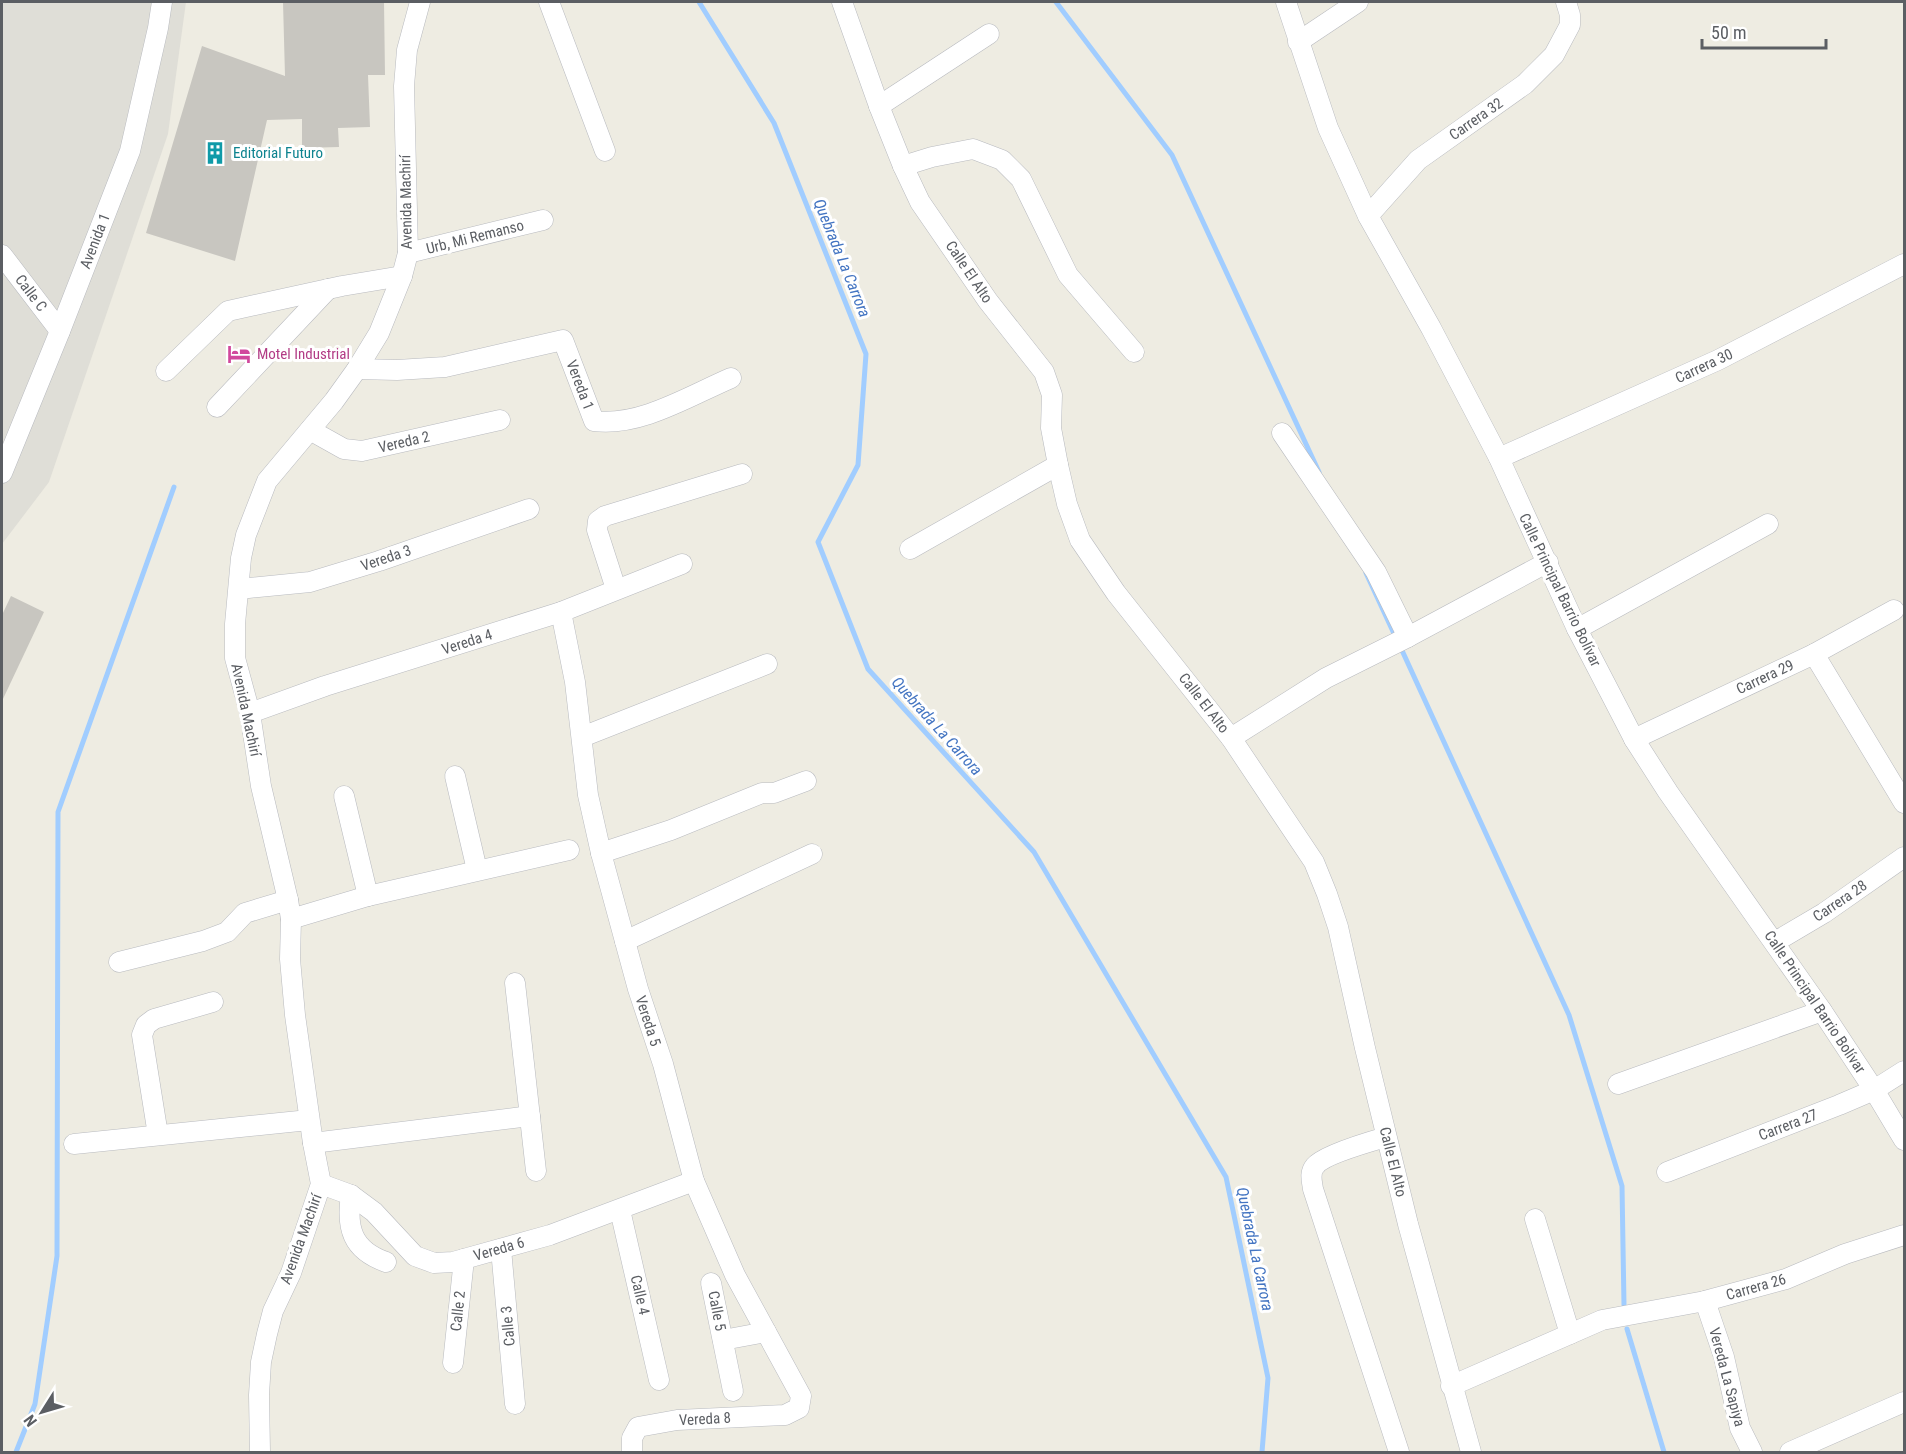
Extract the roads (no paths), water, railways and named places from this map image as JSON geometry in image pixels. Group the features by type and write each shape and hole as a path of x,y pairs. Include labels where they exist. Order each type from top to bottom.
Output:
{"street":[{"name":"Avenida 1","path":"2,473 11,427 60,332 130,151 162,2"},
{"name":"Avenida Machirí","path":"260,1452 259,1395 261,1362 267,1334 273,1311 291,1273 321,1184 309,1120 290,959 290,909 261,786 250,713 235,658 235,624 241,558 246,535 263,490 284,458 310,430 357,369 379,333 402,276 408,253 404,86 407,50 420,2"},
{"path":"549,2 604,151"},
{"name":"Calle El Alto","path":"842,2 879,106 920,202 988,301 1044,372 1052,395 1051,428 1066,504 1080,540 1116,592 1231,738 1314,862 1338,927 1386,1137 1451,1386 1471,1452"},
{"name":"Calle Principal Barrio Bolívar","path":"1286,2 1328,128 1368,216 1431,328 1499,458 1578,629 1635,739 1668,792 1822,1011 1905,1140"},
{"path":"1298,42 1358,2"},
{"name":"Carrera 32","path":"1368,216 1418,160 1525,84 1554,55 1570,25 1568,8"},
{"path":"879,106 989,34"},
{"path":"903,166 974,149 1002,160 1021,179 1068,275 1134,352"},
{"name":"Urb, Mi Remanso","path":"408,253 543,220"},
{"name":"Calle C","path":"2,255 60,332"},
{"name":"Carrera 30","path":"1499,458 1718,360 1905,264"},
{"path":"166,371 228,311 328,289 402,276"},
{"path":"217,407 328,289"},
{"name":"Vereda 1","path":"357,369 397,370 445,367 562,340 594,421 610,423 640,418 731,378"},
{"name":"Vereda 2","path":"310,430 344,449 362,451 500,420"},
{"path":"1282,433 1376,572 1408,637"},
{"path":"910,549 1058,465"},
{"path":"616,589 597,530 598,521 605,516 742,474"},
{"name":"Vereda 3","path":"239,589 310,582 379,561 529,509"},
{"path":"1578,629 1768,524"},
{"path":"1231,738 1326,678 1548,562"},
{"name":"Vereda 4","path":"250,713 325,686 561,612 682,564"},
{"name":"Carrera 29","path":"1635,739 1814,654 1893,610"},
{"name":"Vereda 5","path":"561,612 575,682 588,795 601,853 638,989 663,1064 694,1181 735,1275 801,1396 799,1408"},
{"path":"1814,654 1905,803"},
{"path":"582,736 768,664"},
{"path":"454,776 477,870"},
{"path":"601,853 671,830 762,793 774,793 806,781"},
{"path":"344,796 368,896"},
{"path":"119,962 203,941 227,932 245,913 290,909 368,896 569,850"},
{"path":"625,941 812,854"},
{"name":"Carrera 28","path":"1775,942 1824,913 1905,858"},
{"path":"515,983 536,1171"},
{"path":"158,1135 141,1035 146,1025 154,1019 213,1002"},
{"path":"1618,1084 1822,1011"},
{"name":"Carrera 27","path":"1667,1172 1874,1090 1905,1071"},
{"path":"313,1143 530,1116"},
{"path":"74,1144 309,1120"},
{"path":"1386,1137 1361,1144 1323,1161 1315,1165 1311,1174 1313,1189 1399,1452"},
{"name":"Vereda 6","path":"321,1184 351,1195 374,1212 415,1256 434,1263 453,1262 550,1234 694,1181"},
{"path":"351,1195 348,1210 349,1226 355,1242 372,1257 386,1262"},
{"name":"Calle 4","path":"620,1210 659,1380"},
{"path":"1535,1219 1570,1334"},
{"name":"Carrera 26","path":"1451,1386 1602,1320 1705,1301 1786,1279 1845,1254 1905,1235"},
{"name":"Calle 3","path":"501,1249 515,1404"},
{"name":"Calle 2","path":"453,1363 464,1259"},
{"name":"Calle 5","path":"711,1283 733,1391"},
{"name":"Vereda La Sapiya","path":"1705,1301 1724,1357 1740,1428 1752,1452"},
{"name":"Calle 5","path":"723,1340 766,1332"},
{"path":"1790,1452 1905,1402"},
{"name":"Vereda 8","path":"632,1452 632,1438 638,1427 677,1420 785,1415 799,1408"}],"waterway":[{"name":"Quebrada La Carrora","path":"699,2 774,123 866,354 858,465 818,542 868,669 1034,852 1226,1177 1268,1378 1262,1452"},
{"path":"1056,2 1172,155 1319,472"},
{"path":"16,1452 35,1404 57,1256 58,812 174,487"},
{"path":"1366,573 1396,638"},
{"path":"1400,646 1569,1015 1622,1186 1624,1305"},
{"path":"1627,1329 1664,1452"}],"place":[{"name":"Editorial Futuro","path":"215,153"},
{"name":"Motel Industrial","path":"239,354"}]}
